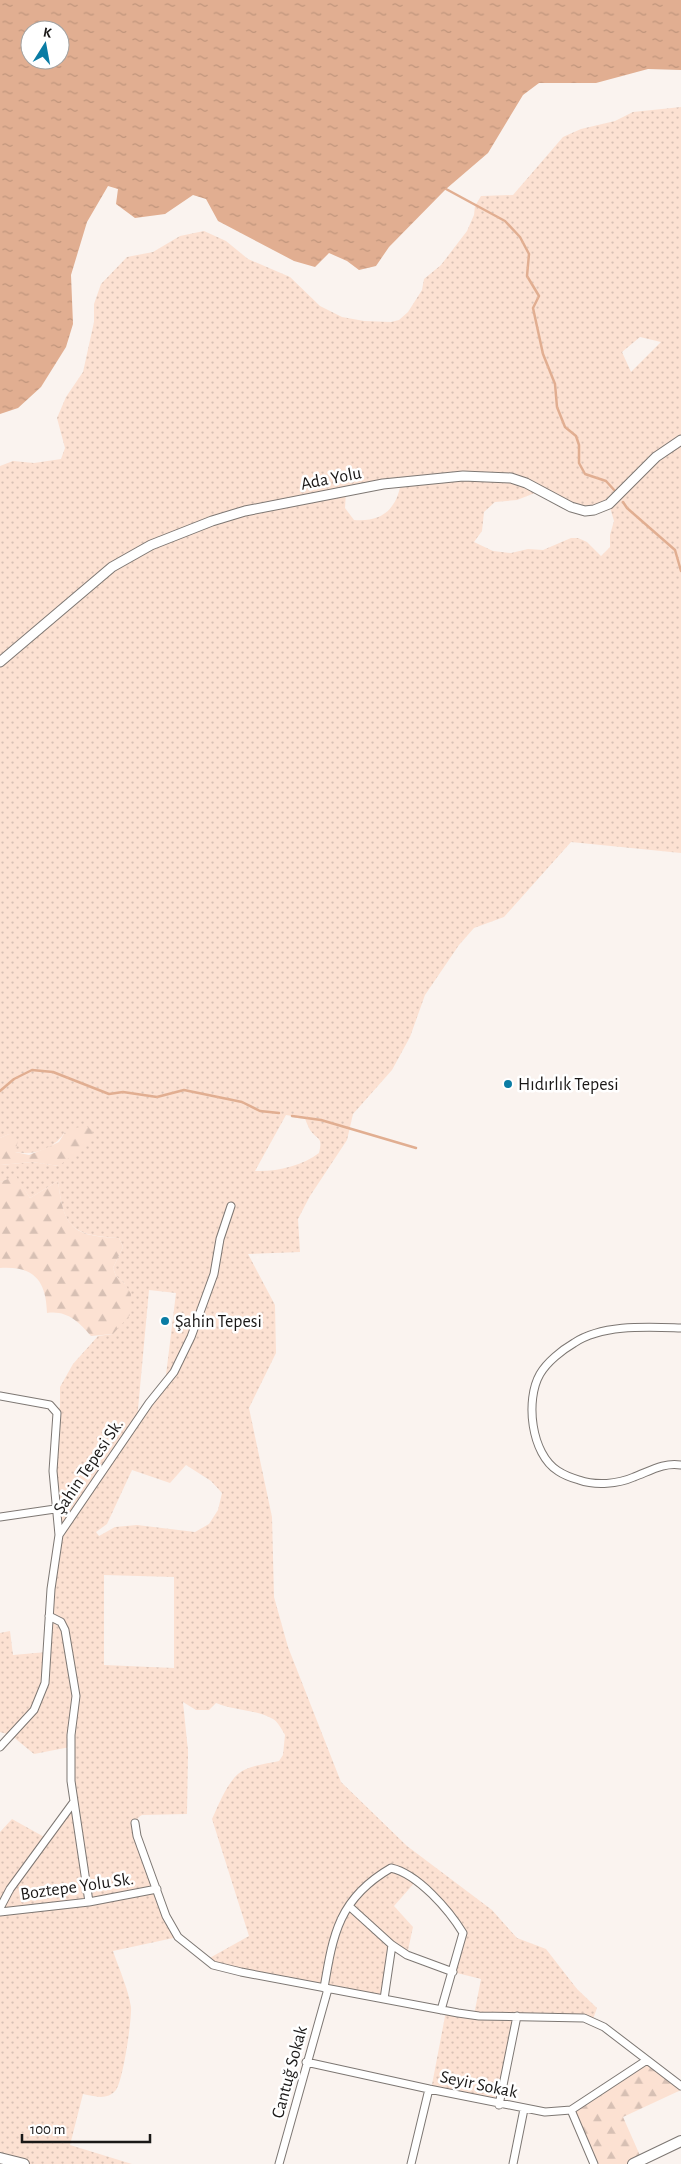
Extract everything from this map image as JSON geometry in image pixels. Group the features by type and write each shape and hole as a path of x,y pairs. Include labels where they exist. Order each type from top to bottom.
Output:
{"main road":[{"path":"633,2164 681,2141"},
{"path":"0,2158 24,2164"}],"street":[{"name":"Ada Yolu","path":"0,662 112,567 151,545 212,521 255,509 383,484 487,476 511,478 526,482 571,507 594,510 609,504 656,457 681,440"},
{"name":"Şahin Tepesi Sk.","path":"0,1747 34,1710 42,1691 46,1671 50,1588 59,1535 149,1403 174,1372 191,1337 214,1274 220,1239 231,1206"},
{"path":"681,1328 644,1326 620,1329 600,1333 575,1342 554,1358 541,1373 533,1391 531,1409 534,1432 548,1462 557,1471 580,1481 606,1484 632,1478 657,1467 681,1465"},
{"path":"0,1396 50,1405 57,1413 53,1471 55,1509 59,1535"},
{"path":"0,1517 55,1509"},
{"path":"49,1616 61,1622 65,1630 76,1696 70,1756 73,1803 89,1902"},
{"path":"0,1754 7,1740"},
{"path":"0,1910 16,1882 73,1803"},
{"path":"135,1824 137,1836 166,1916 178,1937 213,1965 241,1972 479,2016 584,2018 604,2027 681,2086"},
{"name":"Cantuğ Sokak","path":"279,2164 326,1988 332,1939 342,1914 372,1879 391,1868 402,1871 416,1880 453,1917 463,1933 442,2010"},
{"name":"Boztepe Yolu Sk.","path":"0,1910 89,1902 157,1889"},
{"path":"349,1906 392,1945 426,1964 453,1972"},
{"path":"384,1999 392,1945"},
{"path":"499,2105 518,2016"},
{"path":"594,2164 571,2110 647,2060"},
{"name":"Seyir Sokak","path":"306,2062 499,2105 544,2112 571,2110"},
{"path":"411,2164 429,2089"},
{"path":"513,2164 524,2109"}],"green space":[{"path":"681,107 681,853 571,842 504,917 474,928 459,945 425,995 410,1037 392,1070 353,1114 347,1140 310,1196 298,1219 300,1252 248,1254 275,1305 276,1353 249,1408 272,1517 274,1597 288,1647 341,1782 407,1846 492,1910 517,1938 546,1949 577,1989 597,2008 592,2022 518,2017 499,2105 431,2090 446,2011 474,2015 481,1979 453,1972 463,1933 416,1881 394,1906 413,1927 407,1955 392,1945 384,1999 241,1972 206,1960 249,1936 212,1819 226,1789 238,1774 252,1767 279,1761 283,1755 285,1735 275,1720 259,1713 216,1703 209,1710 196,1710 183,1702 188,1751 187,1814 142,1815 135,1824 137,1836 178,1937 113,1951 126,1986 131,2007 129,2036 124,2063 119,2084 116,2090 109,2096 100,2097 83,2094 70,2145 132,2164 24,2164 0,2158 0,1832 12,1819 46,1838 73,1803 70,1747 34,1754 11,1735 0,1732 0,1633 10,1631 13,1655 47,1652 59,1535 55,1509 56,1411 60,1407 60,1387 73,1364 98,1336 113,1334 125,1284 116,1276 113,1268 123,1247 119,1238 90,1235 73,1226 63,1210 58,1181 30,1198 16,1177 0,1182 0,1165 32,1162 59,1166 65,1132 49,1147 29,1153 15,1152 9,1134 0,1138 0,466 13,461 34,463 61,459 65,448 57,418 66,397 83,372 94,322 94,304 101,284 127,257 153,252 180,236 204,231 226,241 248,259 290,277 320,306 342,317 364,321 391,322 399,320 408,312 422,290 424,279 441,265 467,231 474,215 475,206 481,196 513,195 563,137 581,129 615,121 633,112","holes":["640,337 661,342 631,372 622,352","401,483 399,492 391,507 380,516 372,519 354,520 345,508 346,491","540,491 585,511 609,504 614,521 610,535 610,547 601,556 587,542 578,538 571,538 543,550 528,549 511,553 493,551 474,542 482,531 484,512 495,502 517,500","286,1115 305,1118 310,1130 320,1141 319,1153 297,1165 255,1171","149,1290 176,1293 165,1383 137,1420","186,1465 211,1481 222,1493 218,1510 209,1524 195,1532 137,1525 115,1527 99,1536 96,1532 107,1524 132,1470 170,1483","104,1575 174,1577 174,1668 104,1665"]},
{"path":"86,1126 92,1130 93,1138 59,1166 32,1162 0,1165 0,1138 9,1134 18,1141 15,1152 29,1155 59,1142 65,1132"},
{"path":"16,1176 30,1198 58,1181 63,1209 73,1226 90,1235 119,1238 123,1247 113,1268 116,1276 125,1284 131,1294 130,1315 113,1334 91,1336 82,1326 67,1315 47,1313 44,1292 36,1277 22,1270 0,1268 0,1182"},
{"path":"647,2060 681,2086 681,2090 623,2117 642,2160 633,2164 594,2164 571,2110"}],"water":[{"path":"0,0 681,0 681,70 648,69 596,83 539,83 523,95 488,153 446,189 389,247 376,266 359,270 347,261 329,253 315,267 294,261 218,221 206,199 193,195 165,214 135,218 116,204 118,189 108,186 87,222 71,275 73,324 66,347 41,387 18,408 0,414"}],"waterway":[{"path":"446,189 505,221 520,237 529,254 527,276 539,296 533,308 543,354 555,384 557,407 565,427 576,436 579,445 579,463 585,474 606,481 615,491"},
{"path":"623,502 627,508 675,550 681,571"},
{"path":"0,1091 14,1079 32,1070 53,1072 109,1094 123,1092 157,1097 184,1090 242,1102 260,1111 279,1113"},
{"path":"292,1116 321,1120 416,1148"}],"place":[{"name":"Hıdırlık Tepesi","path":"508,1084"},
{"name":"Şahin Tepesi","path":"165,1321"}]}
